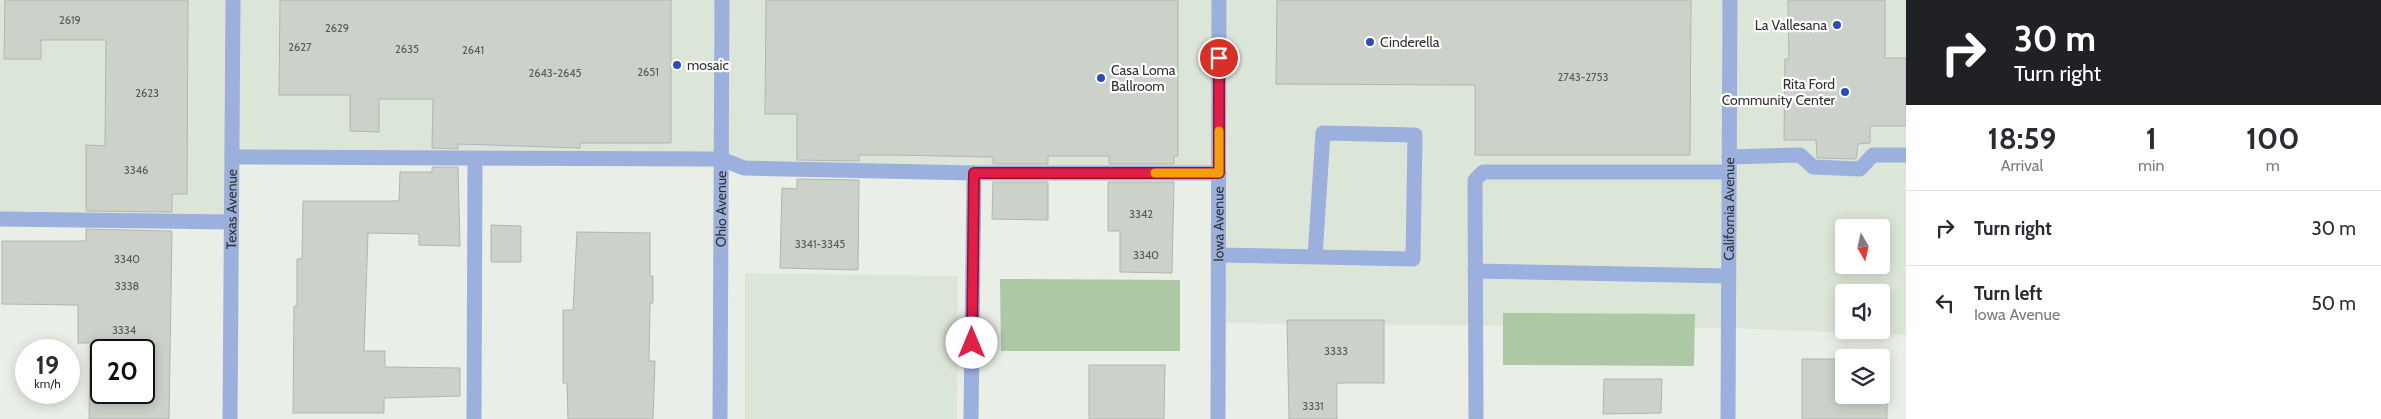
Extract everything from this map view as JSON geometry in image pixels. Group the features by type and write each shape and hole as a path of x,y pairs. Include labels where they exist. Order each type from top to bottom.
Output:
{"street":[{"name":"Texas Avenue","path":"230,419 233,0"},
{"name":"Ohio Avenue","path":"720,419 722,0"},
{"name":"Iowa Avenue","path":"1218,419 1219,0"},
{"name":"California Avenue","path":"1728,419 1730,0"},
{"path":"1218,254 1315,257 1413,260 1415,135 1322,134 1315,257"},
{"path":"1800,155 1813,167 1860,170 1865,155 1906,155"},
{"path":"1729,157 1817,155"},
{"path":"232,157 721,159 744,168 974,173 1219,173"},
{"path":"474,419 475,158"},
{"path":"1476,419 1475,180 1483,172 1729,172"},
{"path":"971,419 974,173"},
{"path":"0,219 231,222"},
{"path":"1476,271 1728,276"}],"shaded area":[{"path":"0,0 1906,0 1906,335 1890,334 1890,284 1835,284 1835,332 1729,328 1218,323 1219,174 744,168 232,157 231,222 0,219"},
{"path":"745,273 958,276 957,419 745,419"}],"green space":[{"path":"1000,279 1180,280 1180,351 1001,351"},
{"path":"1503,313 1695,314 1694,366 1503,365"}],"building":[{"path":"5,0 188,0 187,194 172,194 172,212 86,211 86,145 105,146 106,40 41,40 41,59 4,59"},
{"path":"280,0 671,0 671,143 580,143 580,148 458,144 458,149 432,148 433,99 379,99 379,132 350,131 350,95 279,95"},
{"path":"766,0 1178,0 1178,156 1174,156 1174,164 1109,164 1109,156 1048,156 1048,164 993,164 993,157 893,155 859,155 859,161 797,160 797,114 765,114"},
{"path":"1277,0 1691,0 1690,155 1475,155 1475,85 1276,84"},
{"name":"Rita Ford Community Center","path":"1788,0 1885,0 1885,58 1906,58 1906,126 1870,126 1870,143 1858,144 1856,159 1817,158 1816,140 1784,140 1785,59 1789,59"},
{"path":"432,167 458,167 460,246 419,245 419,234 368,233 364,351 385,351 385,367 460,368 460,396 384,398 384,413 293,413 294,306 297,306 297,259 302,259 303,201 399,201 400,172 432,172"},
{"path":"797,179 859,180 858,270 780,268 782,188 797,189"},
{"path":"993,182 1048,182 1048,220 992,219"},
{"path":"1108,182 1174,182 1172,273 1120,272 1120,231 1108,231"},
{"path":"491,225 521,226 521,262 491,262"},
{"path":"86,229 172,231 169,419 89,419 90,343 80,343 80,339 78,339 78,305 2,304 2,241 86,241"},
{"path":"577,232 650,233 650,276 653,276 653,303 650,303 649,361 655,361 653,419 568,419 567,383 563,383 563,310 573,310"},
{"path":"1287,320 1384,320 1384,383 1337,383 1337,419 1289,419"},
{"path":"1802,359 1835,359 1835,404 1887,404 1887,419 1802,419"},
{"path":"1089,365 1165,365 1164,419 1089,419"},
{"path":"1604,379 1662,379 1661,413 1603,414"}],"slow traffic":[{"path":"1155,173 1219,173 1219,131"}],"place":[{"name":"La Vallesana","path":"1837,25"},
{"name":"Cinderella","path":"1370,42"},
{"name":"mosaic","path":"677,65"},
{"name":"Casa Loma Ballroom","path":"1101,78"},
{"name":"Rita Ford Community Center","path":"1845,92"}],"route":[{"path":"972,343 974,173 1219,173 1219,58"}]}
